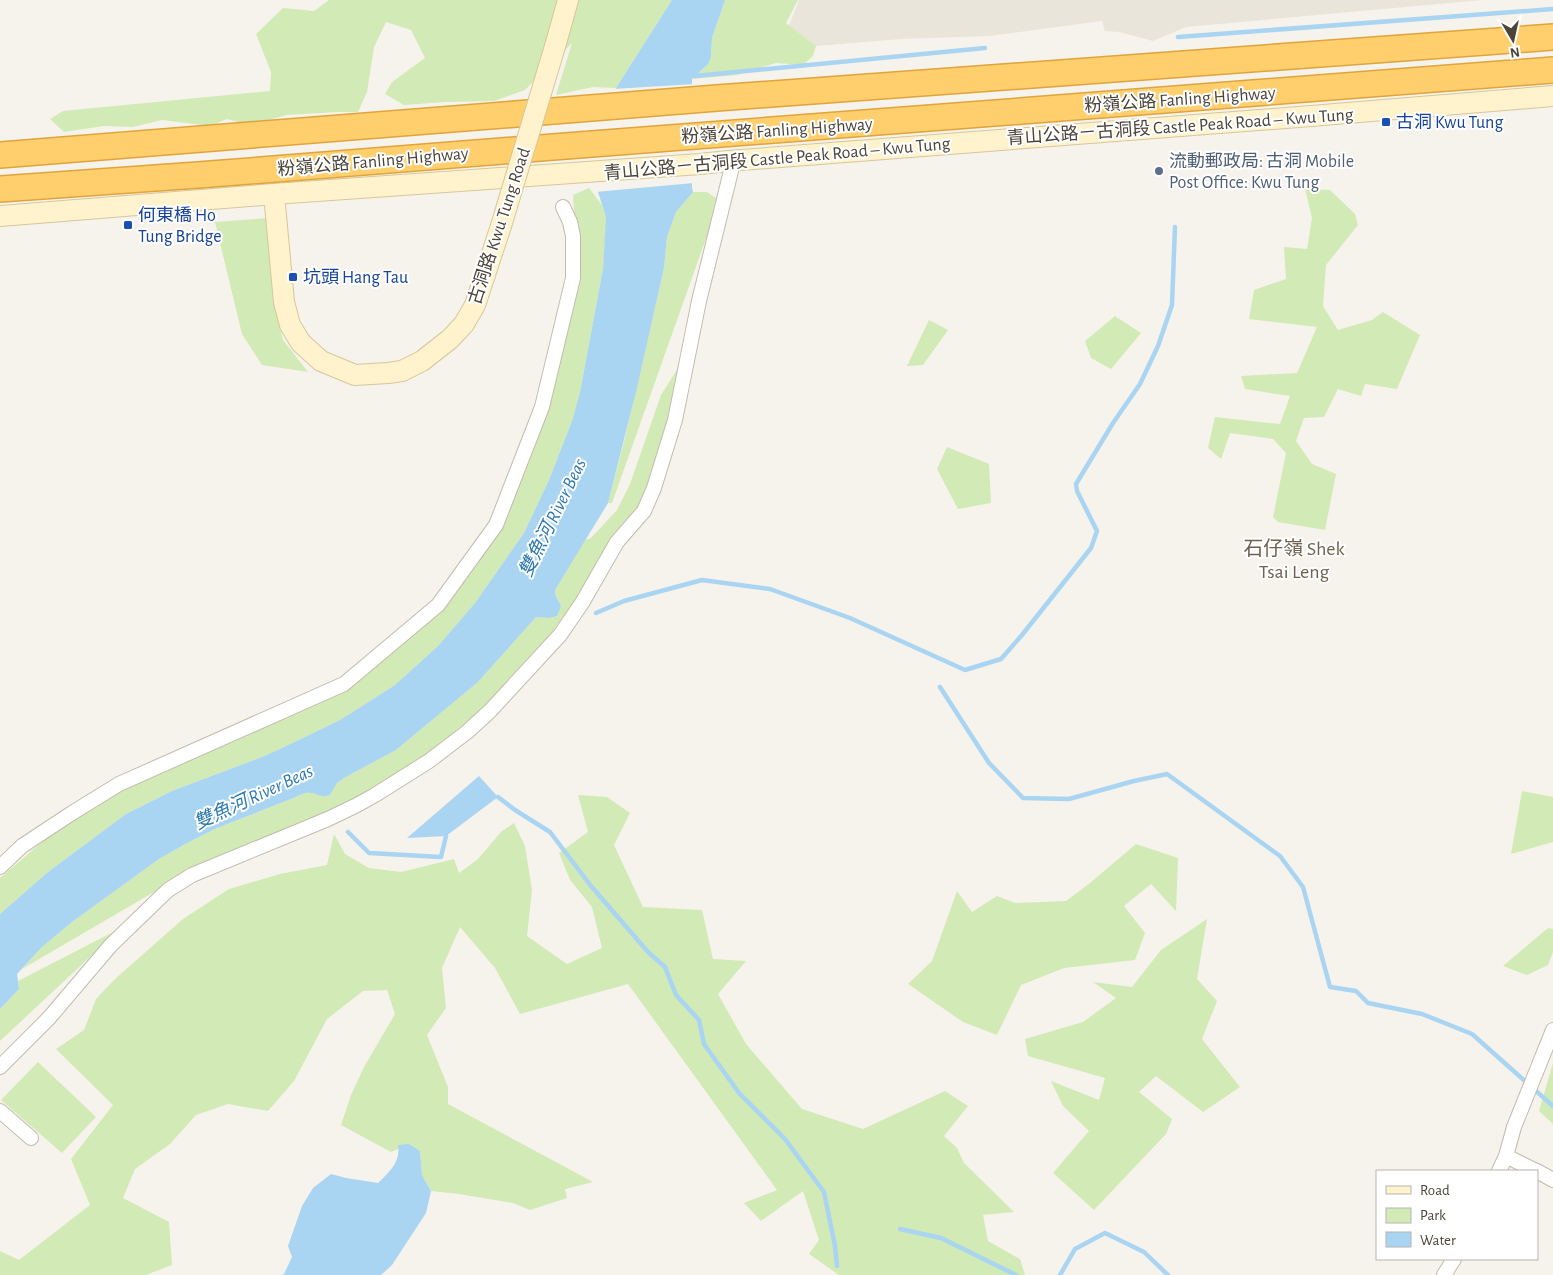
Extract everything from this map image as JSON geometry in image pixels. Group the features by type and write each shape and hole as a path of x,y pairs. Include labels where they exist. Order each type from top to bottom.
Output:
{"highway":[{"name":"粉嶺公路 Fanling Highway","path":"0,155 717,98 1553,37"},
{"name":"粉嶺公路 Fanling Highway","path":"0,189 208,175 1553,70"}],"main road":[{"name":"古洞路 Kwu Tung Road","path":"274,194 284,302 290,325 301,343 321,361 355,375 388,373 402,370 422,361 450,339 464,324 475,305 501,226 568,0"},
{"name":"青山公路－古洞段 Castle Peak Road – Kwu Tung","path":"0,216 274,194 700,164 1553,96"}],"street":[{"path":"0,1067 49,1018 111,945 168,890 192,875 328,819 357,805 429,761 467,732 490,711 560,635 582,603 617,542 644,511 654,488 675,420 699,301 730,172 728,161"},
{"path":"0,867 22,846 72,812 119,784 344,684 438,605 496,525 542,407 573,278 573,236 570,222 563,207"},
{"path":"1499,1170 1506,1156 1514,1127 1553,1030"},
{"path":"0,1111 31,1138"},
{"path":"1506,1156 1534,1170"},
{"path":"1538,1172 1553,1180"},
{"path":"1444,1275 1453,1260"}],"shaded area":[{"path":"799,0 1483,0 1186,27 1153,41 1119,32 1105,31 1102,21 989,36 901,39 780,49"}],"green space":[{"path":"329,0 672,0 616,88 593,87 556,95 572,43 525,90 494,101 404,105 385,94 392,82 425,58 411,30 386,22 374,47 367,92 358,112 287,115 250,125 227,119 210,126 162,120 133,127 104,126 64,132 50,119 63,111 270,91 271,72 256,34 283,8 314,11"},
{"path":"725,0 798,0 786,23 816,46 813,56 803,65 776,63 737,75 692,79 703,69 711,57 712,38"},
{"path":"589,188 602,205 606,217 606,228 603,269 580,392 572,421 549,480 524,533 475,603 438,646 395,685 340,720 280,749 172,791 126,814 48,872 0,914 0,878 49,836 116,790 351,687 442,610 507,519 556,380 578,281 573,195"},
{"path":"1305,189 1330,190 1355,214 1358,225 1326,265 1323,306 1338,330 1372,320 1383,312 1420,335 1397,389 1365,384 1361,396 1338,389 1324,417 1304,418 1296,441 1312,464 1336,474 1325,530 1278,522 1273,517 1286,453 1273,439 1230,433 1221,459 1208,448 1215,417 1280,424 1290,396 1245,389 1241,376 1297,373 1317,327 1249,319 1254,290 1286,279 1284,247 1307,249 1312,218"},
{"path":"693,192 707,192 716,198 708,233 612,503 608,503 664,268 667,237 676,212"},
{"path":"269,218 273,300 283,340 308,372 262,365 242,334 215,222"},
{"path":"1115,316 1141,333 1111,369 1091,358 1085,341"},
{"path":"929,320 948,330 923,365 907,366"},
{"path":"682,362 656,464 639,506 613,534 576,599 542,646 474,719 435,751 345,806 190,871 22,969 42,947 72,922 159,859 187,843 217,828 302,794 330,795 337,783 396,750 478,682 536,617 548,618 561,606 555,590 585,540 591,538 617,510 630,484 661,395"},
{"path":"947,447 989,464 991,503 958,509 937,469"},
{"path":"1522,791 1553,797 1553,842 1511,854"},
{"path":"578,795 607,797 630,813 614,845 643,907 702,910 713,959 746,961 718,994 746,1044 802,1109 863,1129 945,1091 968,1106 944,1136 957,1148 964,1163 1014,1212 983,1215 988,1241 1020,1259 1025,1275 839,1275 809,1254 819,1240 803,1191 761,1221 744,1203 777,1190 628,984 520,1014 495,968 460,927 442,968 446,1008 427,1035 448,1087 448,1104 593,1182 565,1189 567,1198 530,1210 513,1203 431,1191 422,1175 420,1151 409,1144 391,1152 341,1125 351,1095 364,1067 395,1014 387,990 363,991 327,1019 294,1081 268,1111 228,1104 196,1115 170,1144 135,1169 123,1198 169,1222 172,1265 146,1275 0,1275 0,1251 19,1260 90,1205 71,1159 113,1105 56,1049 84,1030 96,999 115,979 183,919 229,889 280,874 327,865 334,834 345,854 369,868 401,872 454,859 459,873 478,859 501,832 514,823 525,846 532,890 527,936 567,964 602,948 592,907 570,880 559,853 588,832"},
{"path":"1136,844 1178,858 1176,911 1151,884 1124,906 1145,933 1135,960 1064,968 1021,985 997,1035 963,1022 908,984 932,961 957,891 972,912 997,896 1015,903 1066,901"},
{"path":"1207,919 1197,979 1217,1001 1202,1039 1240,1087 1203,1112 1156,1076 1139,1092 1172,1119 1166,1134 1094,1210 1053,1173 1089,1131 1063,1106 1051,1081 1099,1100 1105,1078 1028,1056 1025,1039 1083,1022 1116,998 1093,982 1132,987 1161,950"},
{"path":"121,928 0,1041 0,1009 19,989 18,981"},
{"path":"1548,928 1553,929 1553,952 1548,965 1527,975 1503,966"},
{"path":"38,1062 96,1117 62,1153 1,1100"},
{"path":"1553,1063 1553,1124 1539,1111"}],"water":[{"name":"雙魚河 River Beas","path":"672,0 725,0 712,38 711,57 708,64 692,79 693,192 676,212 667,237 664,268 636,392 608,503 555,590 561,606 557,616 548,618 536,617 478,682 396,750 337,783 330,795 302,794 217,828 159,859 72,922 42,947 17,974 19,989 0,1009 0,914 48,872 126,814 172,791 280,749 340,720 395,685 438,646 475,603 524,533 549,480 572,421 580,392 603,269 606,217 598,192 616,88"},
{"path":"479,776 498,797 446,836 407,838"},
{"path":"409,1144 420,1151 422,1175 431,1191 426,1213 392,1265 381,1275 282,1275 292,1257 288,1246 302,1206 313,1188 331,1174 378,1183 396,1162 398,1145"}],"pier":[{"path":"695,84 694,183 595,192 613,89"}],"waterway":[{"path":"1178,37 1553,9"},
{"path":"695,76 985,48"},
{"path":"596,613 624,601 702,580 770,589 850,618 965,670 1001,659 1091,548 1097,531 1077,491 1076,484 1113,423 1140,384 1158,346 1172,305 1175,227"},
{"path":"940,687 989,763 1023,798 1069,799 1167,774 1280,856 1303,887 1330,987 1356,991 1368,1003 1422,1014 1472,1034 1553,1106"},
{"path":"498,797 550,832 591,886 648,952 665,967 676,995 699,1020 704,1044 739,1093 785,1139 824,1192 837,1266"},
{"path":"348,832 369,853 441,857 446,836"},
{"path":"900,1229 941,1238 1016,1275"},
{"path":"1060,1275 1075,1249 1105,1233 1144,1252 1168,1275"}],"place":[{"name":"古洞 Kwu Tung","path":"1386,122"},
{"name":"流動郵政局: 古洞 Mobile Post Office: Kwu Tung","path":"1159,171"},
{"name":"何東橋 Ho Tung Bridge","path":"128,225"},
{"name":"坑頭 Hang Tau","path":"293,277"}],"district":[{"name":"石仔嶺 Shek Tsai Leng","path":"1294,560"}]}
